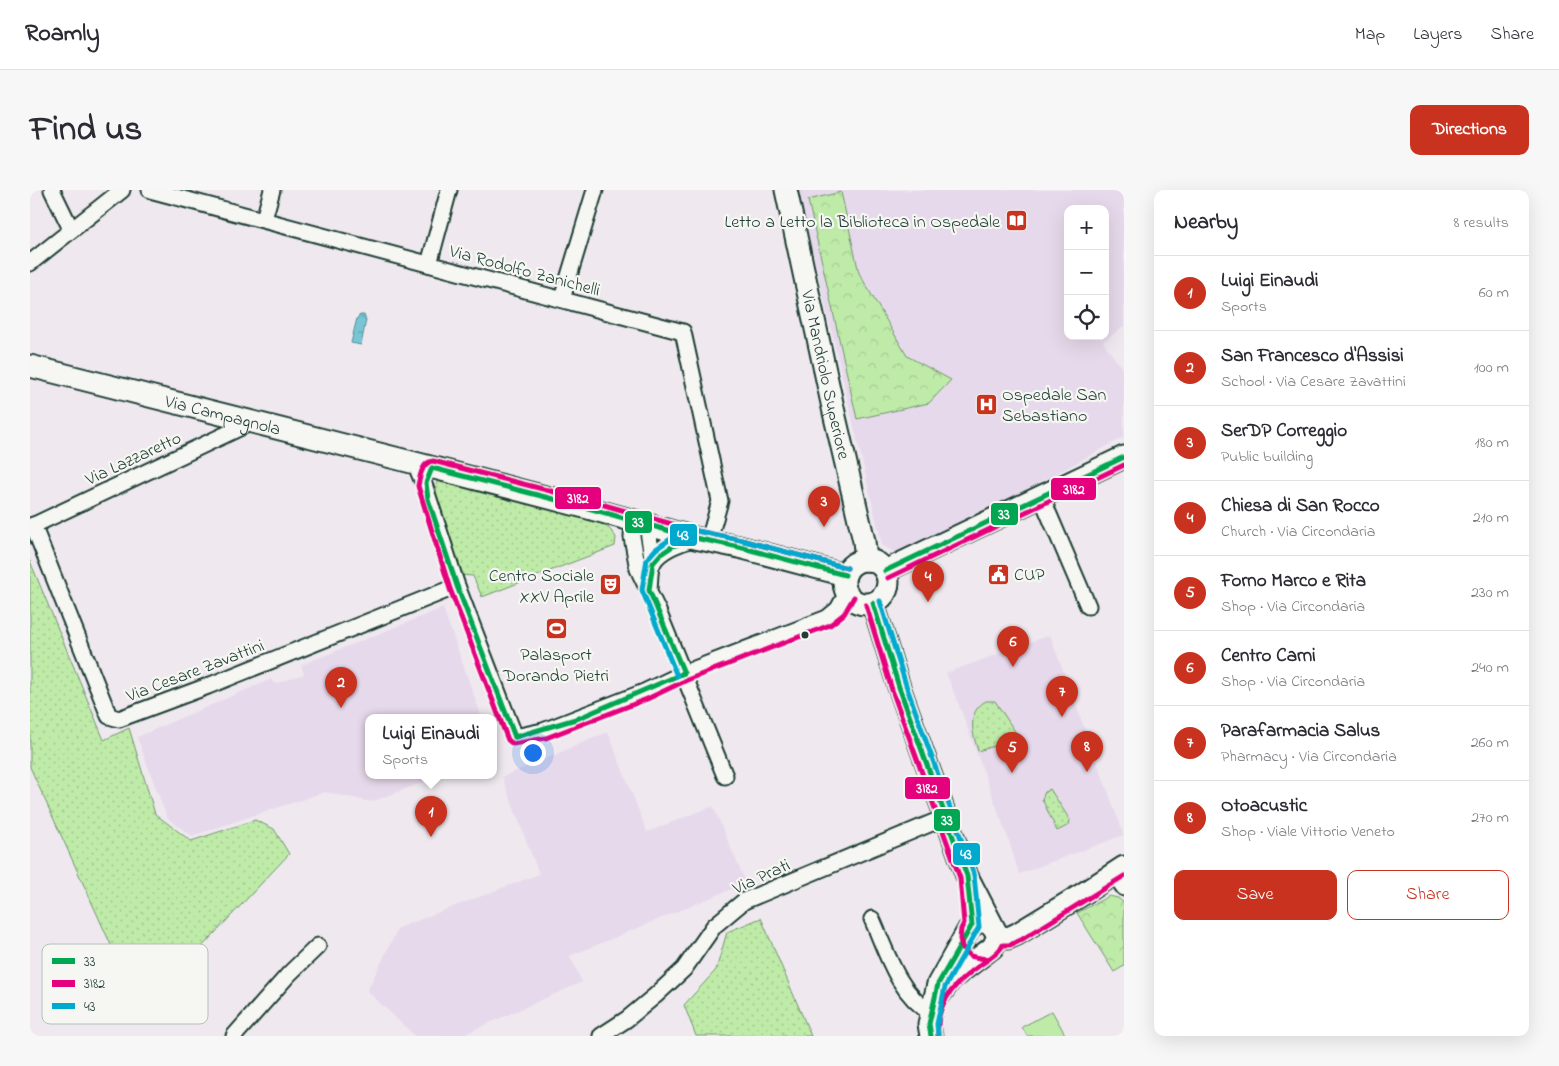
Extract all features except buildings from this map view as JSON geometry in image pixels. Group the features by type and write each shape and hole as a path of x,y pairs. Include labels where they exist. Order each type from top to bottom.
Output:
{"main road":[{"name":"Via Mandriolo Superiore","path":"786,190 864,541 866,560"},
{"name":"Via Campagnola","path":"30,366 252,422 424,472 739,547 846,584"},
{"path":"885,571 1124,457"},
{"path":"866,560 875,562 885,571 888,582 880,600 868,604 858,603 852,599 846,584 849,568 855,562 866,560"},
{"path":"874,603 899,688 967,876 983,934"},
{"path":"983,934 1008,938 1120,876"},
{"path":"931,1036 929,1024 932,1008 983,934"}],"street":[{"path":"52,190 71,229"},
{"path":"30,262 122,190"},
{"path":"264,220 272,190"},
{"path":"429,264 449,190"},
{"path":"562,299 595,190"},
{"name":"Via Rodolfo Zanichelli","path":"157,191 683,332 720,501 702,539"},
{"name":"Via Lazzaretto","path":"32,526 252,422"},
{"path":"424,472 457,586 514,737 543,731 644,692 684,673 827,618 838,609 846,584"},
{"path":"1040,496 1088,606"},
{"path":"640,522 653,563 649,590"},
{"path":"640,522 632,537 638,569 649,590 684,673 725,776"},
{"name":"Via Cesare Zavattini","path":"32,526 109,716 119,719 208,686 457,586"},
{"path":"653,563 674,546 702,539"},
{"name":"Via Prati","path":"601,1036 627,1019 656,996 684,969 714,926 744,901 946,817"},
{"path":"872,919 900,981 910,997 920,1007 932,1008"},
{"path":"234,1036 289,974 318,946"}],"shaded area":[{"name":"Ospedale San Sebastiano","path":"798,190 1124,190 1124,326 1109,337 1109,205 1064,205 1064,340 1106,340 1103,342 1124,371 1124,437 1017,495 898,555 882,545"},
{"path":"443,608 481,714 365,714 365,779 432,779 371,802 325,792 192,836 167,818 137,737 271,679 275,684 304,674 301,665"},
{"path":"1050,635 1124,835 1019,874 1009,841 946,673"},
{"path":"608,732 647,832 713,806 746,883 570,956 582,982 460,1036 415,1036 367,991 398,928 539,874 502,777"}],"green space":[{"path":"841,192 859,273 907,356 951,380 929,403 857,419 808,200"},
{"path":"437,481 592,519 608,527 616,537 615,546 482,597 473,576 459,575 435,499"},
{"path":"30,561 104,740 129,728 155,814 191,841 255,820 274,829 289,854 205,944 111,944 30,767"},
{"path":"986,701 995,701 1016,733 1011,741 978,751 974,738 973,717 980,706"},
{"path":"1050,789 1070,820 1069,825 1057,831 1042,799 1045,792"},
{"path":"1109,896 1118,898 1124,903 1124,966 1114,972 1077,913"},
{"path":"761,918 811,1036 696,1036 684,1005 716,970 727,932"},
{"path":"1052,1011 1066,1036 1027,1036 1022,1027"}],"water":[{"path":"360,315 364,315 366,320 361,345 351,343 357,318"}],"transit line":[{"name":"33","path":"885,571 1124,457"},
{"name":"3I82","path":"847,568 741,540 697,531 590,501 433,461 424,467 418,486 450,589 508,740 513,744 546,738 647,699 687,680 830,625 844,614 854,597"},
{"name":"3I82","path":"888,578 1124,465"},
{"name":"33","path":"432,468 695,538 739,547 845,575"},
{"name":"33","path":"432,468 426,483 428,499 457,586 515,737"},
{"name":"43","path":"677,676 642,590 647,559 656,549 669,540 697,531 741,540 847,568"},
{"name":"33","path":"684,673 649,590 653,563 661,554 673,546 695,538"},
{"name":"43","path":"880,601 906,685 974,875 979,927 945,987 937,1024 938,1035"},
{"name":"33","path":"873,603 899,687 967,876 972,925 938,984 929,1024 931,1036"},
{"name":"3I82","path":"866,605 892,690 960,878 964,923 960,939 962,947 970,956 985,959"},
{"name":"33","path":"515,737 579,718 684,673"},
{"name":"3I82","path":"938,1035 938,1023 944,1002 957,985 973,970 999,951 1003,945 1010,945 1021,940 1124,876"}],"place":[{"name":"Letto a Letto la Biblioteca in Ospedale","path":"1016,221"},
{"name":"Ospedale San Sebastiano","path":"986,404"},
{"name":"SerDP Correggio","path":"824,527"},
{"name":"CUP","path":"998,574"},
{"name":"Centro Sociale XXV Aprile","path":"610,585"},
{"name":"Chiesa di San Rocco","path":"928,602"},
{"name":"Palasport Dorando Pietri","path":"556,629"},
{"name":"Centro Carni","path":"1013,667"},
{"name":"San Francesco d'Assisi","path":"341,708"},
{"name":"Parafarmacia Salus","path":"1062,717"},
{"name":"Otoacustic","path":"1087,772"},
{"name":"Forno Marco e Rita","path":"1012,773"},
{"name":"Luigi Einaudi","path":"431,837"}]}
